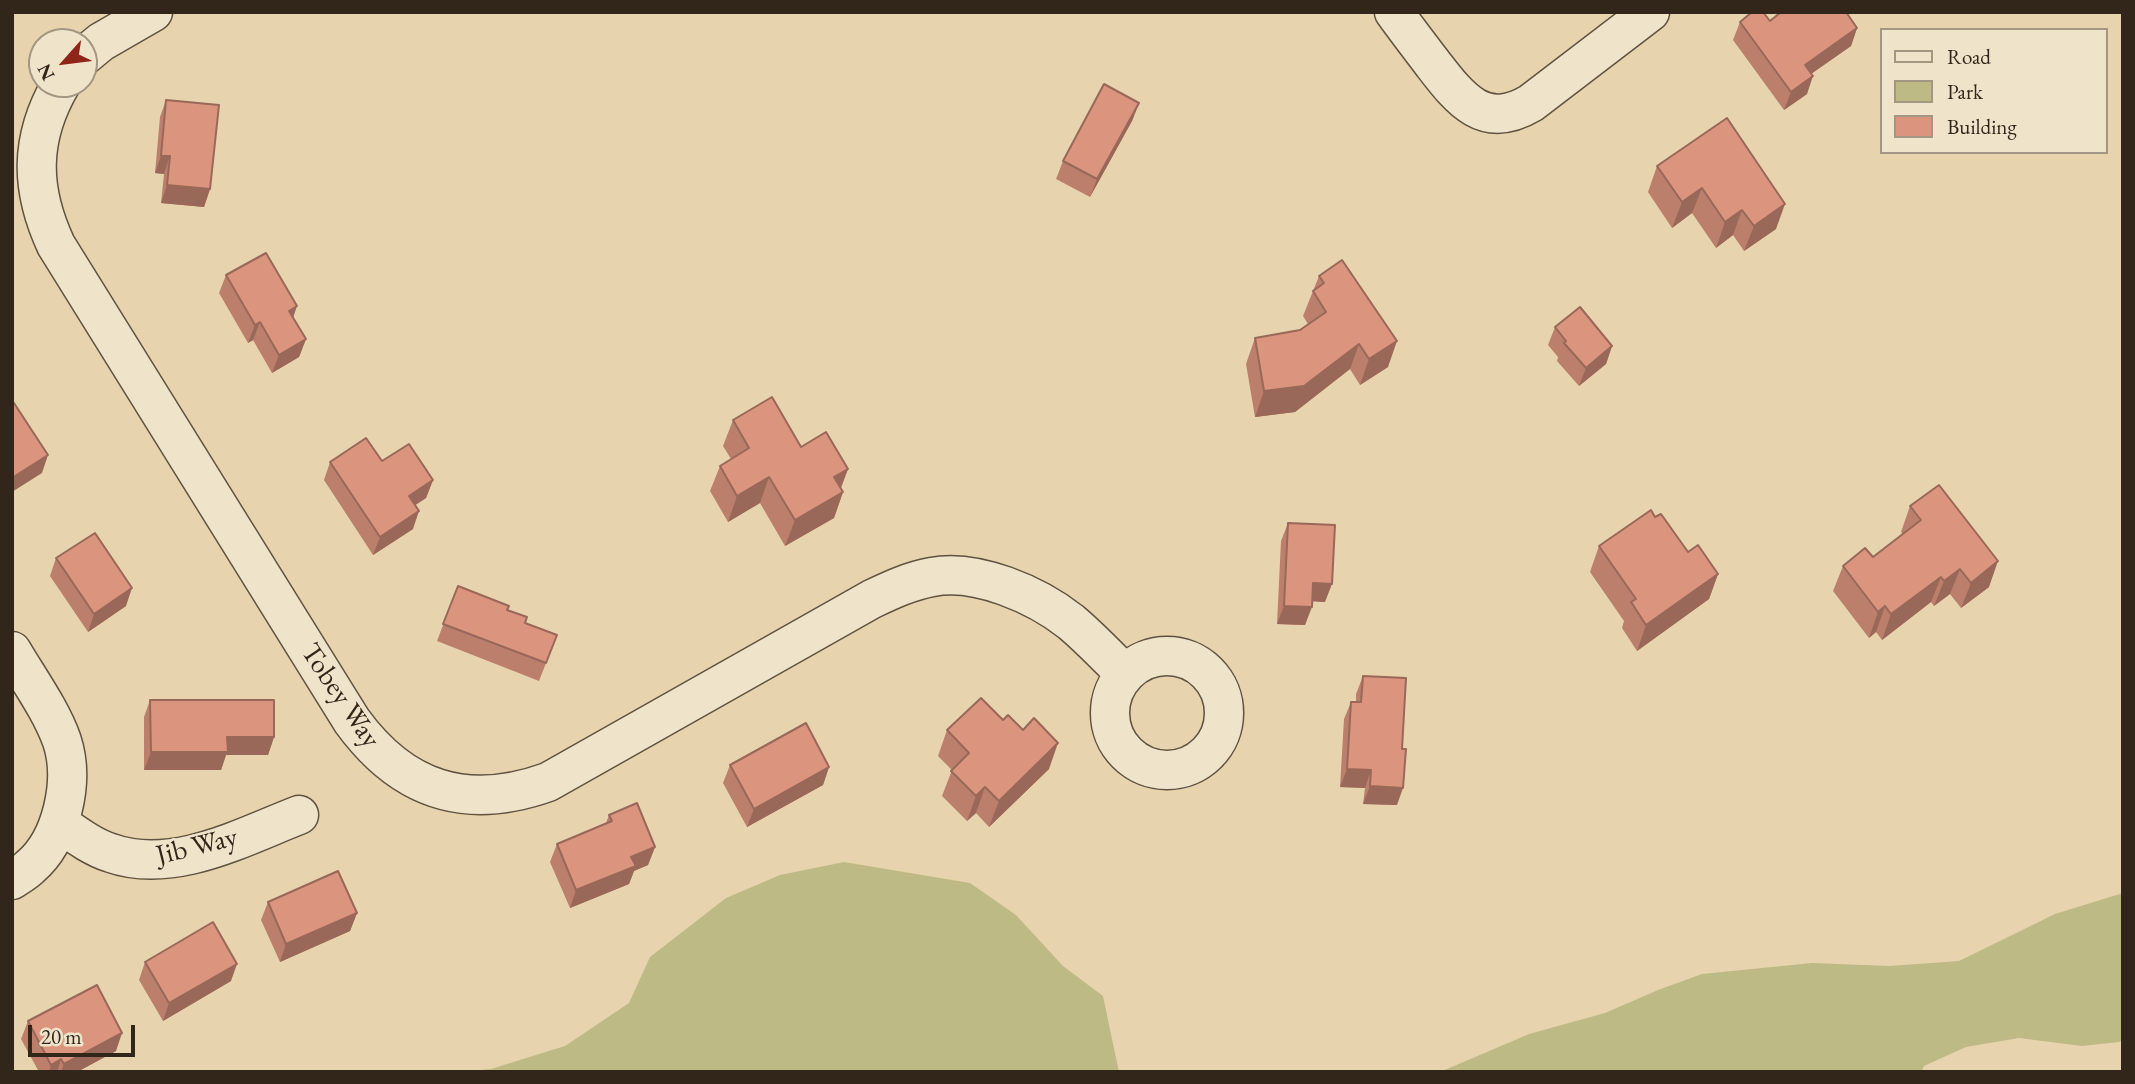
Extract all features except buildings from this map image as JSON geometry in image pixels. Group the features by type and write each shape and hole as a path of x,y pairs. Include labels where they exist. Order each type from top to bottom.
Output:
{"street":[{"path":"98,44 153,12"},
{"path":"1394,12 1463,101 1482,111 1494,113 1514,111 1531,103 1650,12"},
{"name":"Tobey Way","path":"54,98 43,122 37,148 36,173 39,198 57,245 352,721 384,759 427,785 475,795 525,790 548,782 872,599 902,585 934,576 979,579 1023,593 1069,621 1125,674"},
{"path":"12,651 61,740 68,766 59,823 47,846 31,867 12,880"},
{"name":"Jib Way","path":"59,823 107,852 125,858 164,859 228,843 299,815"}],"green space":[{"path":"844,862 970,883 1016,915 1063,966 1103,996 1119,1072 460,1072 491,1069 565,1046 629,1003 650,957 726,898 780,875"},
{"path":"2123,893 2123,1040 2119,1042 2082,1046 2019,1038 1966,1047 1924,1066 1921,1072 1440,1072 1529,1034 1605,1013 1702,974 1812,963 1889,966 1959,961 2055,914"}]}
